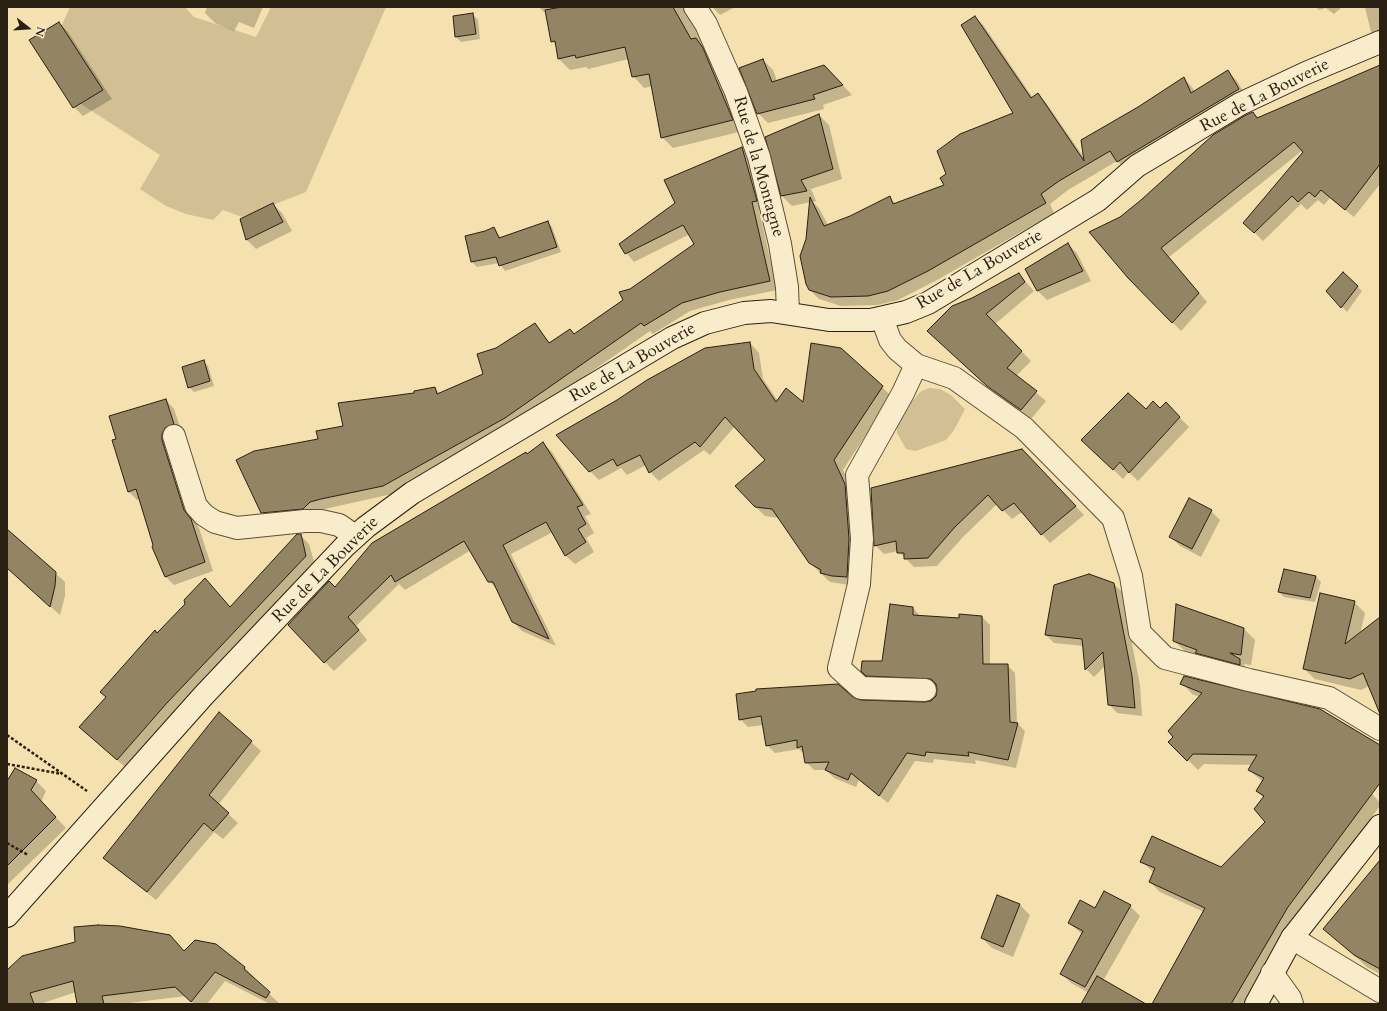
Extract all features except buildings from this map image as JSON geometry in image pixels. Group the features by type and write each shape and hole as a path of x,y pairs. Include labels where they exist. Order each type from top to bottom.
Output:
{"street":[{"name":"Rue de la Montagne","path":"695,7 706,24 736,92 759,157 780,244 788,287 788,313"},
{"name":"Rue de La Bouverie","path":"7,916 204,695 355,536 412,493 682,332 716,319 744,313 771,311 844,321 882,318 915,308 940,297 1098,200 1137,166 1240,104 1306,73 1380,42"},
{"path":"882,318 890,340 897,349 916,364 954,378 1024,428 1113,518 1131,576 1140,633 1165,658 1250,680 1329,698 1380,729"},
{"path":"916,364 903,393 857,475 862,539 859,584 839,668 861,688 925,690"},
{"path":"174,436 196,506 204,515 215,522 237,528 305,521 321,521 338,525 355,536"},
{"path":"1256,1004 1292,938 1380,826"},
{"path":"1292,938 1380,991"},
{"path":"1272,973 1290,998 1292,1004"}],"path":[{"path":"7,736 107,805"},
{"path":"7,764 62,774"}],"shaded area":[{"path":"70,7 185,7 194,17 256,37 271,7 386,7 306,192 242,217 223,210 213,220 186,214 166,206 140,189 160,155 81,104 103,89 86,68 61,27"},
{"path":"929,388 940,389 951,395 965,409 954,430 946,440 916,451 906,449 897,433 897,425 910,404 920,392"}]}
